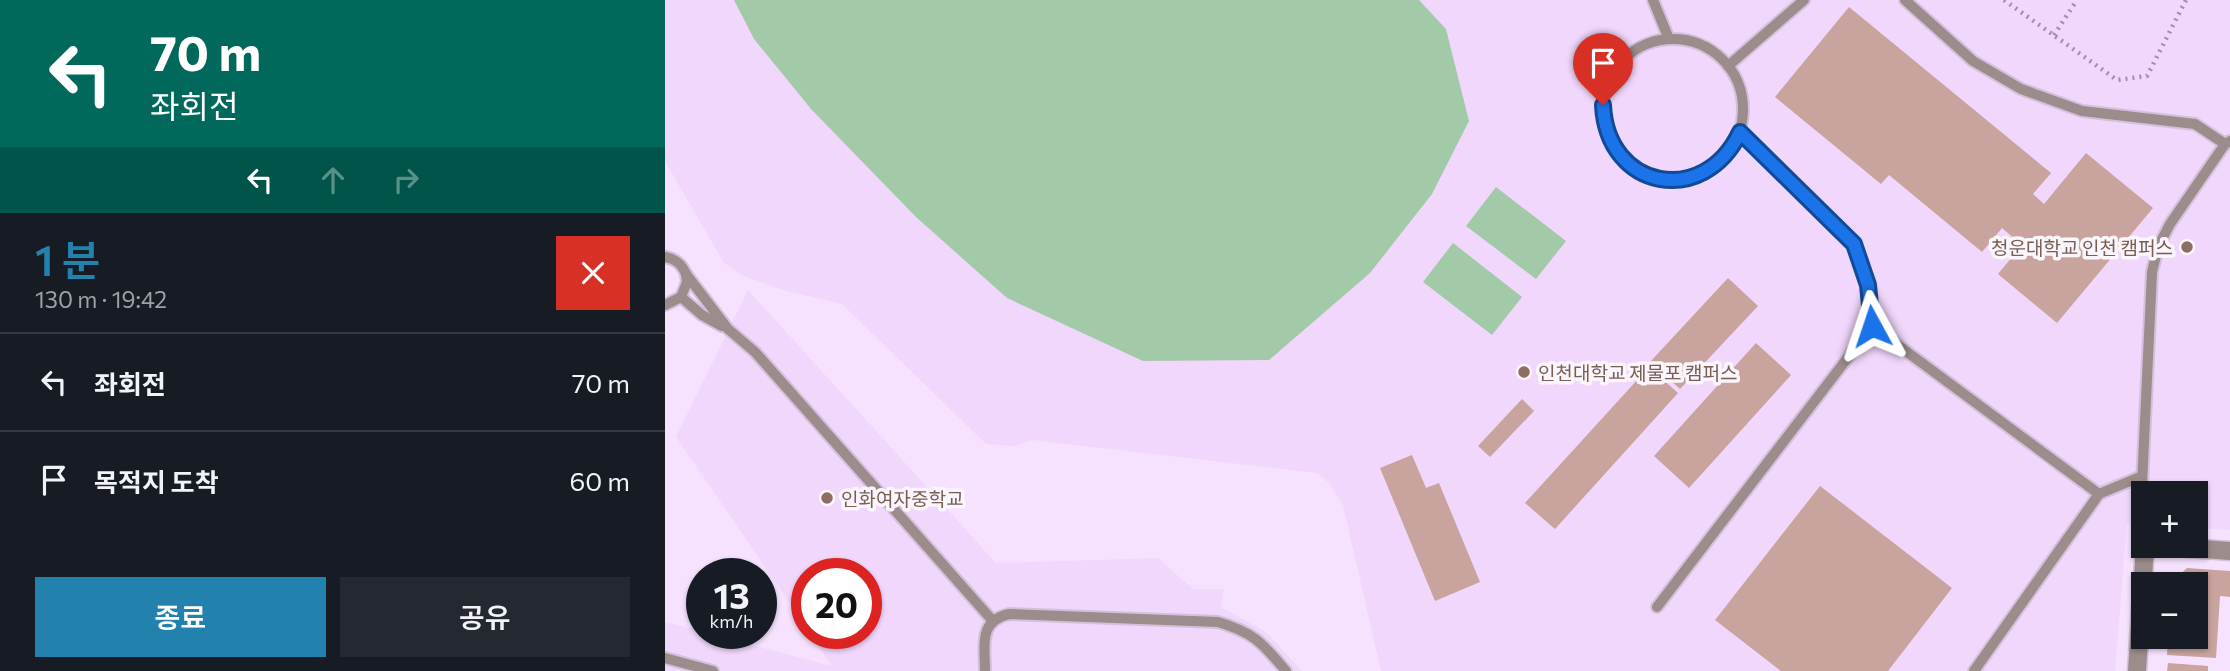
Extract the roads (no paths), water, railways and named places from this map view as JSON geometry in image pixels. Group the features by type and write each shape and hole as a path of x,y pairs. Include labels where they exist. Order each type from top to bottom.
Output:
{"street":[{"path":"2208,549 2230,551"},
{"path":"2137,671 2144,558"}],"lane":[{"path":"1654,0 1669,39"},
{"path":"1728,65 1804,0"},
{"path":"1905,0 1973,61 2021,89 2082,111 2195,124 2227,143 2170,224 2158,247 2152,272 2143,481"},
{"path":"1669,39 1696,42 1708,48 1728,65 1741,90 1744,104 1740,132 1724,159 1711,169 1678,180 1645,174 1630,165 1618,153 1609,139 1603,105 1612,73 1636,49 1669,39"},
{"path":"1657,607 1872,326 1868,285 1854,244 1740,132"},
{"path":"665,257 677,261 683,267 728,329"},
{"path":"665,315 687,282 686,274"},
{"path":"673,301 728,329 755,352 992,620"},
{"path":"1872,326 2099,494"},
{"path":"1974,671 2099,494 2143,476"},
{"path":"985,671 986,635 992,620 1009,614 1218,622 1239,628 1258,639 1286,671"},
{"path":"665,658 713,671"}],"place":[{"name":"청운대학교 인천 캠퍼스","path":"2187,247"},
{"name":"인천대학교 제물포 캠퍼스","path":"1524,372"},
{"name":"인화여자중학교","path":"827,498"}]}
